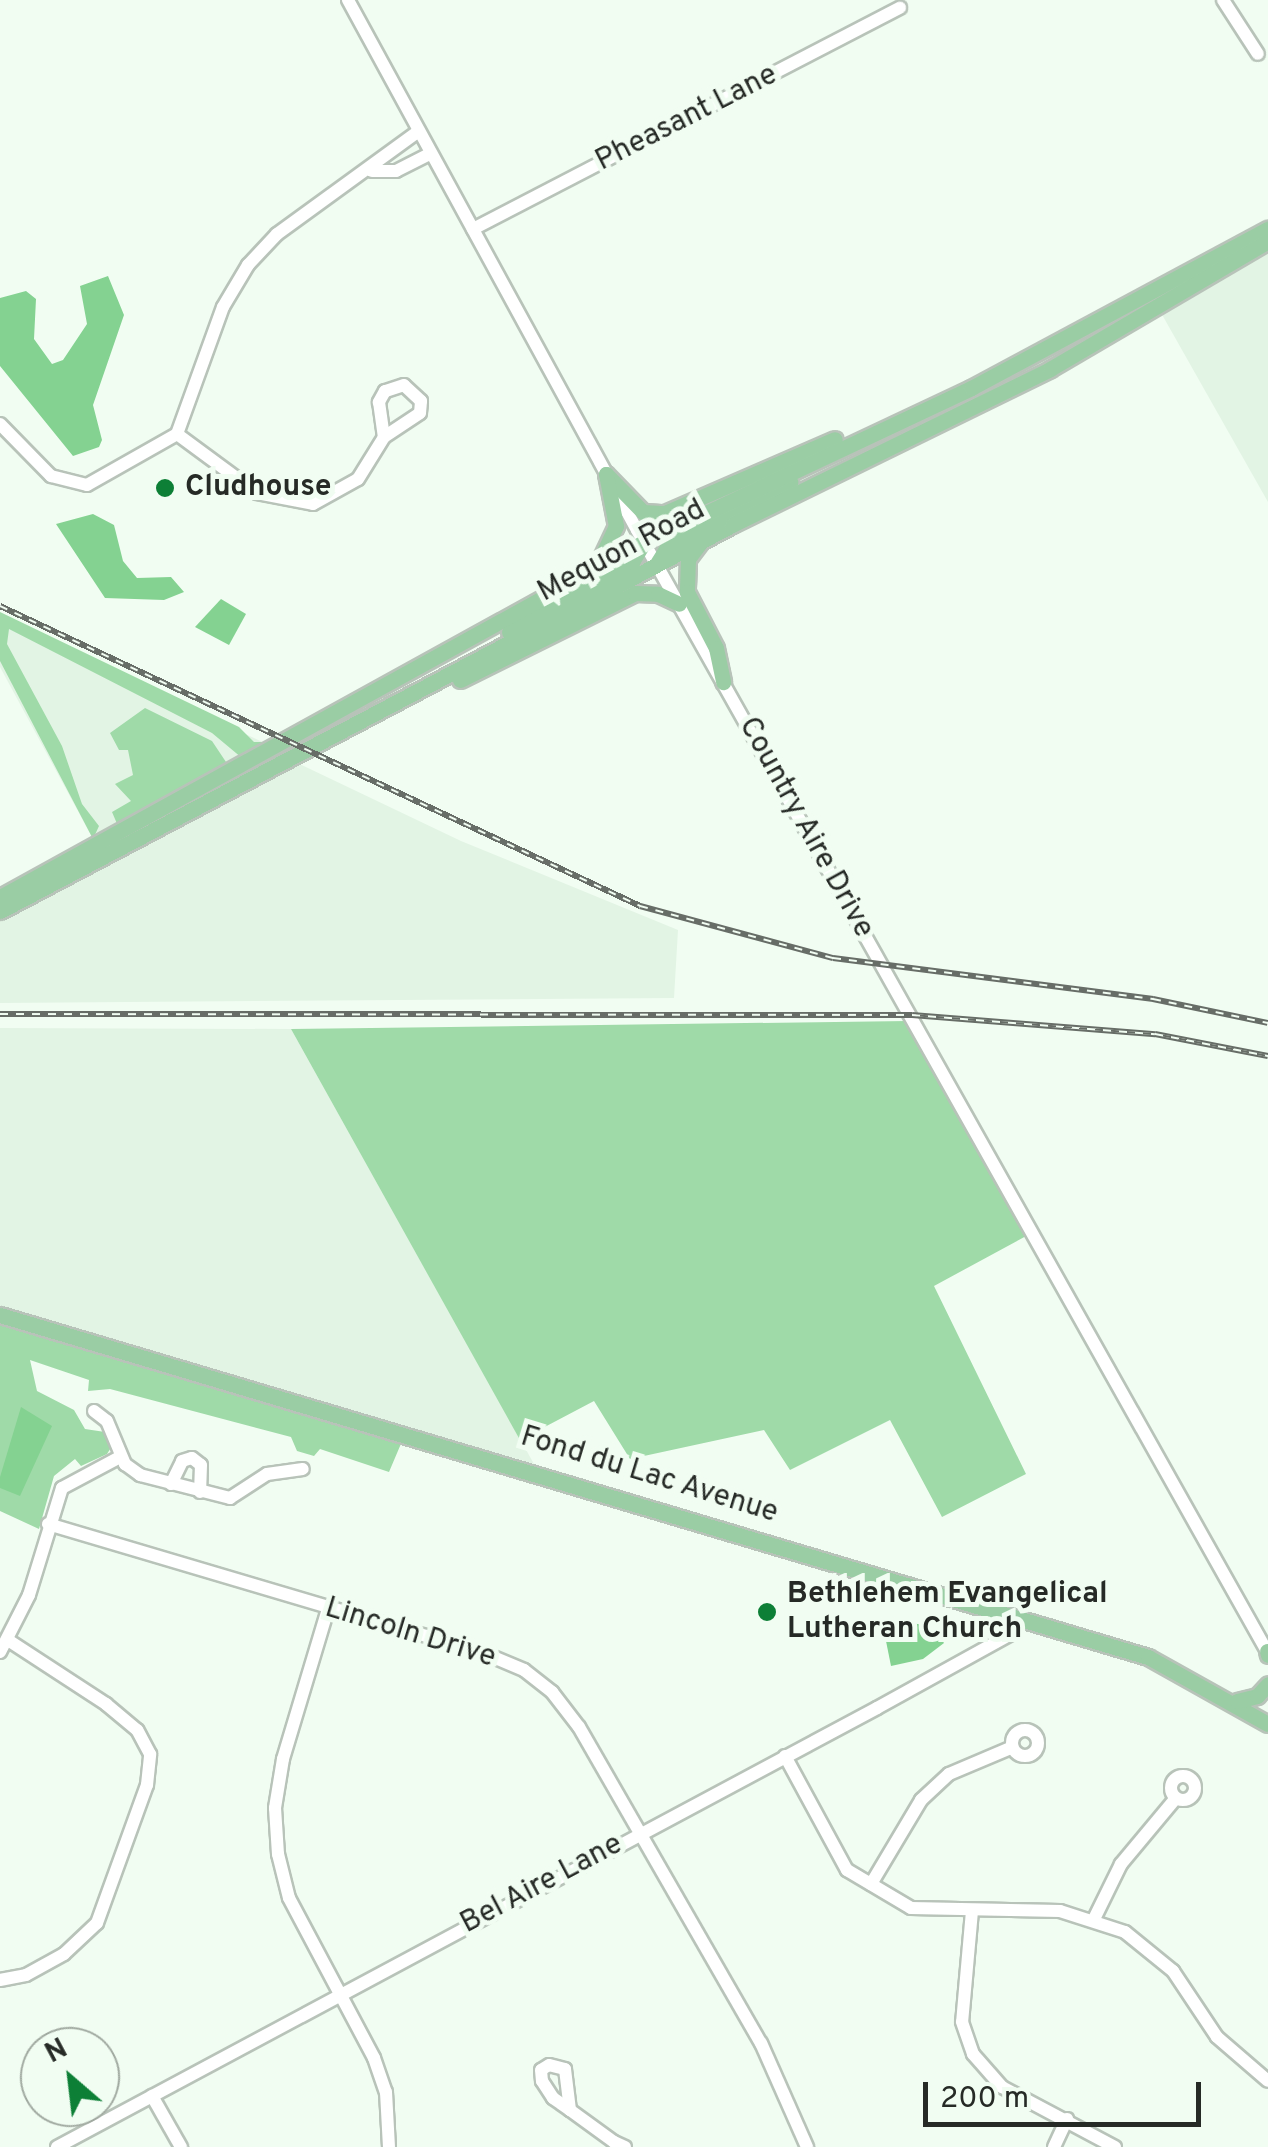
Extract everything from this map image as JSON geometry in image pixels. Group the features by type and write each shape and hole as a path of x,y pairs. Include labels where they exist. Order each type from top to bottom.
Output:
{"main road":[{"name":"Mequon Road","path":"0,897 644,542 897,424 1268,230"},
{"name":"Mequon Road","path":"0,911 656,564 1050,370 1268,241"},
{"path":"606,474 642,512 665,513 820,444 897,424"},
{"path":"656,564 670,543 831,460 857,440"},
{"path":"590,572 615,535 606,474"},
{"path":"701,541 685,578 716,648 723,682"},
{"path":"445,678 534,615 632,562 644,542"},
{"path":"414,694 482,670 634,593 658,594 678,604"},
{"name":"Fond du Lac Avenue","path":"0,1315 1148,1657 1237,1701 1267,1721"},
{"path":"1237,1701 1254,1698 1268,1684"}],"street":[{"name":"Country Aire Drive","path":"348,0 678,604 1268,1653"},
{"path":"1222,0 1258,54"},
{"name":"Pheasant Lane","path":"473,230 900,8"},
{"path":"0,424 51,476 87,485 178,434 223,307 248,264 277,234 372,171 420,131"},
{"path":"372,171 396,171 431,153"},
{"path":"178,434 256,493 313,504 358,479 384,438"},
{"path":"94,1411 107,1421 120,1457 132,1471 170,1484 230,1498 267,1474 304,1469"},
{"path":"0,1980 26,1976 64,1954 96,1923 141,1802 150,1754 137,1730 106,1704 4,1646 67,1482 120,1457"},
{"path":"170,1484 182,1461 192,1458 201,1464 200,1492"},
{"name":"Lincoln Drive","path":"48,1524 524,1670 579,1727 761,2042 807,2147"},
{"path":"328,1608 275,1808 290,1898 386,2092 389,2147"},
{"name":"Bel Aire Lane","path":"58,2147 1011,1634 1023,1619"},
{"path":"871,1884 921,1800 949,1774 1013,1747"},
{"path":"785,1756 847,1870 911,1908 1095,1917 1154,1952 1191,1992 1217,2037 1268,2082"},
{"path":"1095,1917 1121,1864 1176,1798"},
{"path":"972,1911 962,2022 974,2054 1002,2087 1067,2118 1115,2147"},
{"path":"152,2096 181,2147"},
{"path":"570,2110 616,2145"},
{"path":"1054,2147 1067,2118"}],"shaded area":[{"path":"1268,243 1268,502 1156,304"},
{"path":"108,276 124,315 93,405 102,440 99,447 73,456 0,366 0,298 26,291 36,299 34,339 52,364 63,360 87,324 80,286"},
{"path":"93,514 114,525 123,561 137,578 171,577 184,592 164,600 105,598 56,524"},
{"path":"221,599 246,614 229,645 195,627"},
{"path":"0,612 239,727 254,742 267,742 242,758 212,733 9,629 7,644 62,746 82,804 99,826 93,839 0,661"},
{"path":"0,619 271,746 93,839 0,667"},
{"path":"145,708 212,741 228,765 118,826 112,812 131,801 115,784 133,775 128,750 119,750 110,733"},
{"path":"287,758 461,841 678,930 674,998 0,1003 0,912"},
{"path":"908,1021 1028,1235 934,1286 1026,1474 942,1517 890,1420 790,1470 764,1430 630,1459 594,1401 520,1440 291,1029"},
{"path":"0,1028 291,1029 534,1464 0,1306"},
{"path":"0,1320 403,1439 389,1472 320,1449 314,1456 297,1451 291,1437 110,1389 88,1391 89,1380 30,1360 37,1391 74,1410 85,1429 105,1432 112,1446 107,1454 81,1466 75,1459 54,1476 39,1529 0,1511"},
{"path":"21,1407 52,1426 20,1496 0,1488 0,1477"},
{"path":"889,1617 934,1628 944,1643 923,1659 891,1666 882,1621"}],"railway":[{"path":"0,606 640,906 833,958 1153,999 1268,1023"},
{"path":"0,1014 912,1015 1155,1034 1268,1056"}],"place":[{"name":"Cludhouse","path":"165,488"},
{"name":"Bethlehem Evangelical Lutheran Church","path":"767,1612"}]}
